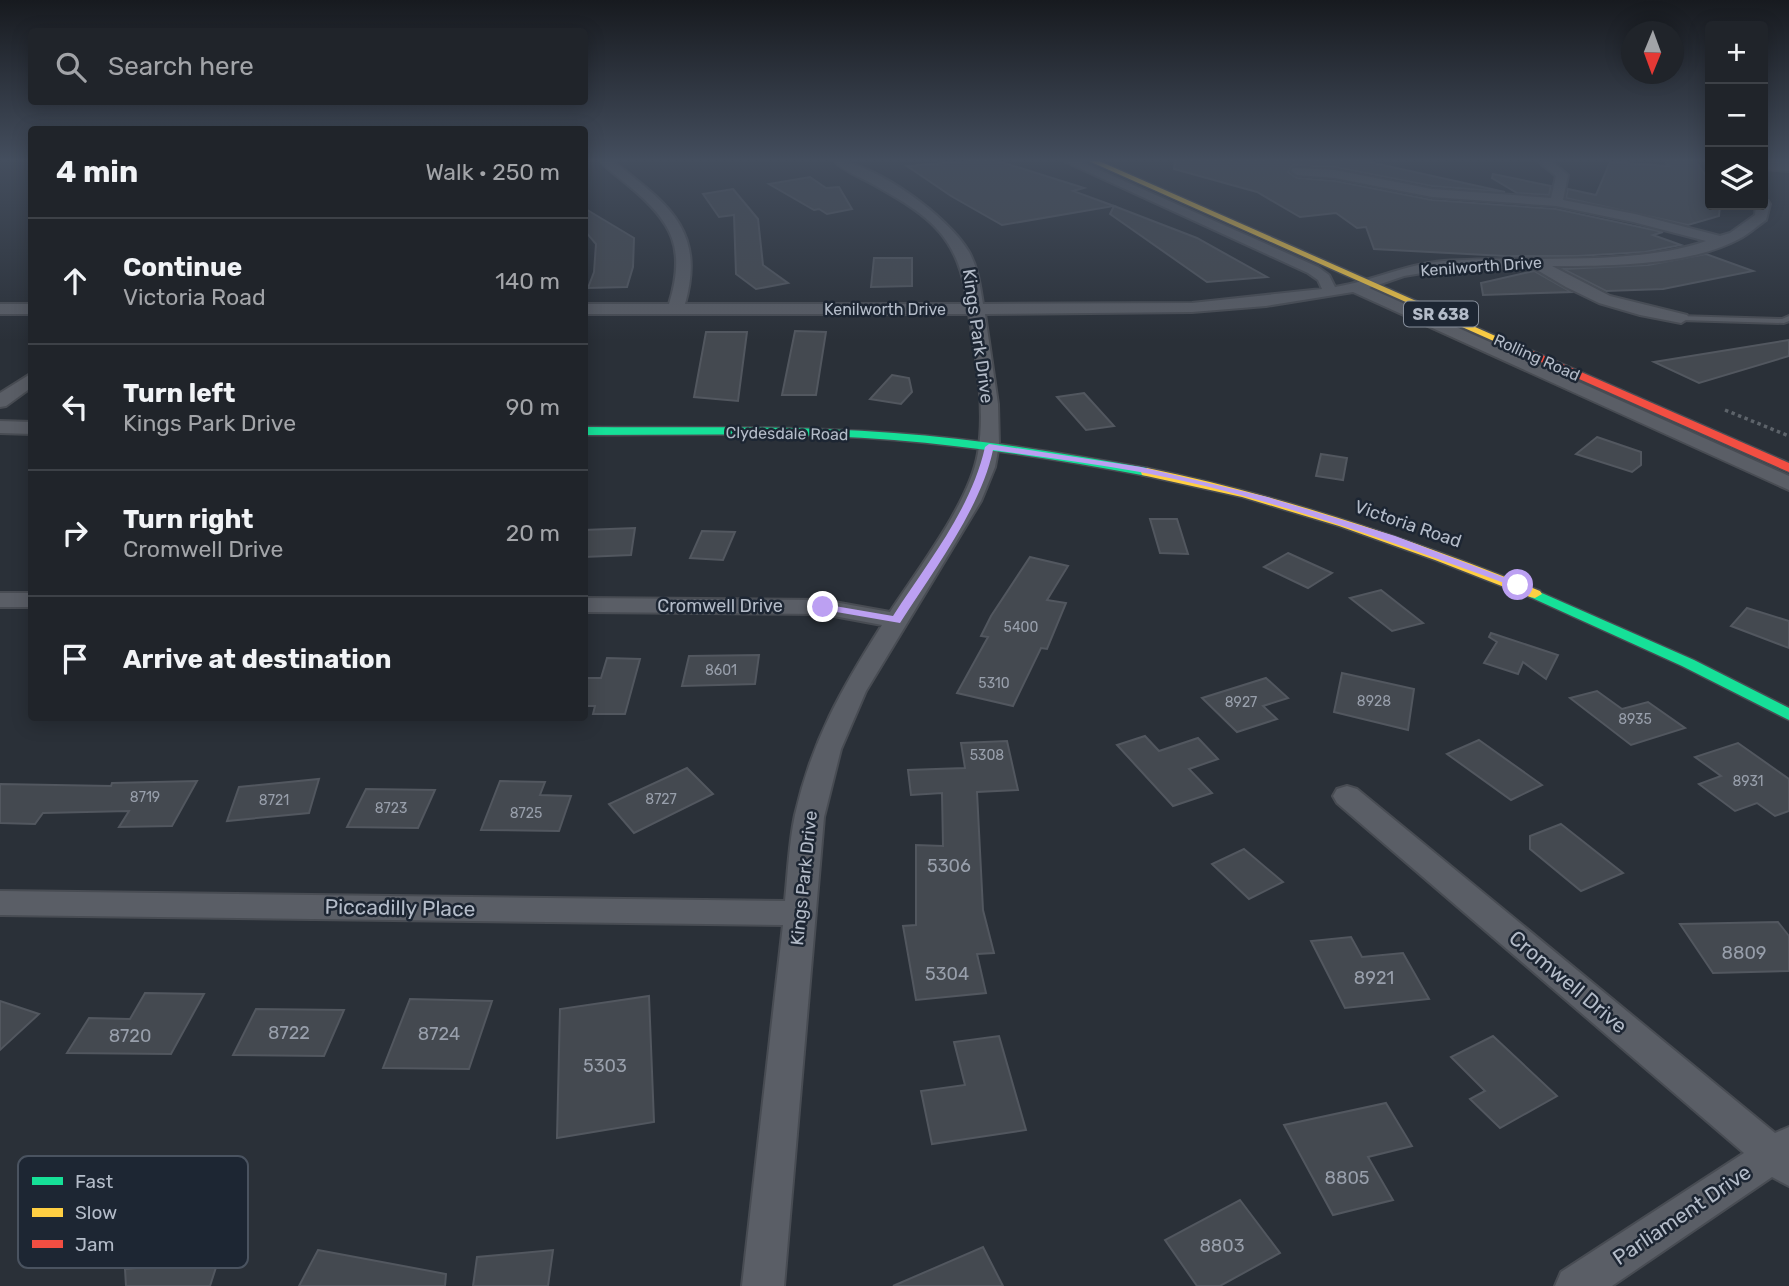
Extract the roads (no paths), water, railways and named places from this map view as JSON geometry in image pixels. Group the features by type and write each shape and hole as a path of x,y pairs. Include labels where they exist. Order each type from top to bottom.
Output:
{"main road":[{"name":"Rolling Road","path":"1225,221 1361,283 1789,468"},
{"name":"Rolling Road","path":"1259,221 1576,356"},
{"name":"Clydesdale Road","path":"588,431 850,434 989,447"},
{"name":"Victoria Road","path":"989,447 1082,459 1200,483 1288,506 1392,538 1507,580 1587,614 1721,678 1789,715"}],"street":[{"path":"669,221 681,238 686,256 685,273 676,309"},
{"name":"Kings Park Drive","path":"763,1286 809,817 827,749 853,691 971,501 985,468 989,447 989,413 976,309 966,255 954,236 937,221"},
{"path":"1204,221 1313,270 1324,278 1328,286"},
{"path":"1646,221 1722,241"},
{"name":"Kenilworth Drive","path":"588,309 1182,308 1251,303 1310,294 1389,275 1445,266 1659,255 1722,241 1752,227 1757,221"},
{"path":"1535,262 1593,296 1634,309 1681,318"},
{"name":"Kenilworth Drive","path":"1310,294 1328,286 1361,283"},
{"name":"Rolling Road","path":"1361,283 1789,484"},
{"path":"0,309 28,309"},
{"path":"0,402 28,381"},
{"path":"0,427 28,428"},
{"path":"0,600 28,600"},
{"name":"Cromwell Drive","path":"588,605 823,607 896,620"},
{"name":"Cromwell Drive","path":"1347,796 1784,1156"},
{"name":"Piccadilly Place","path":"0,903 800,913"},
{"name":"Parliament Drive","path":"1576,1286 1784,1156"}],"lane":[{"path":"1681,318 1773,321 1789,318"}]}
